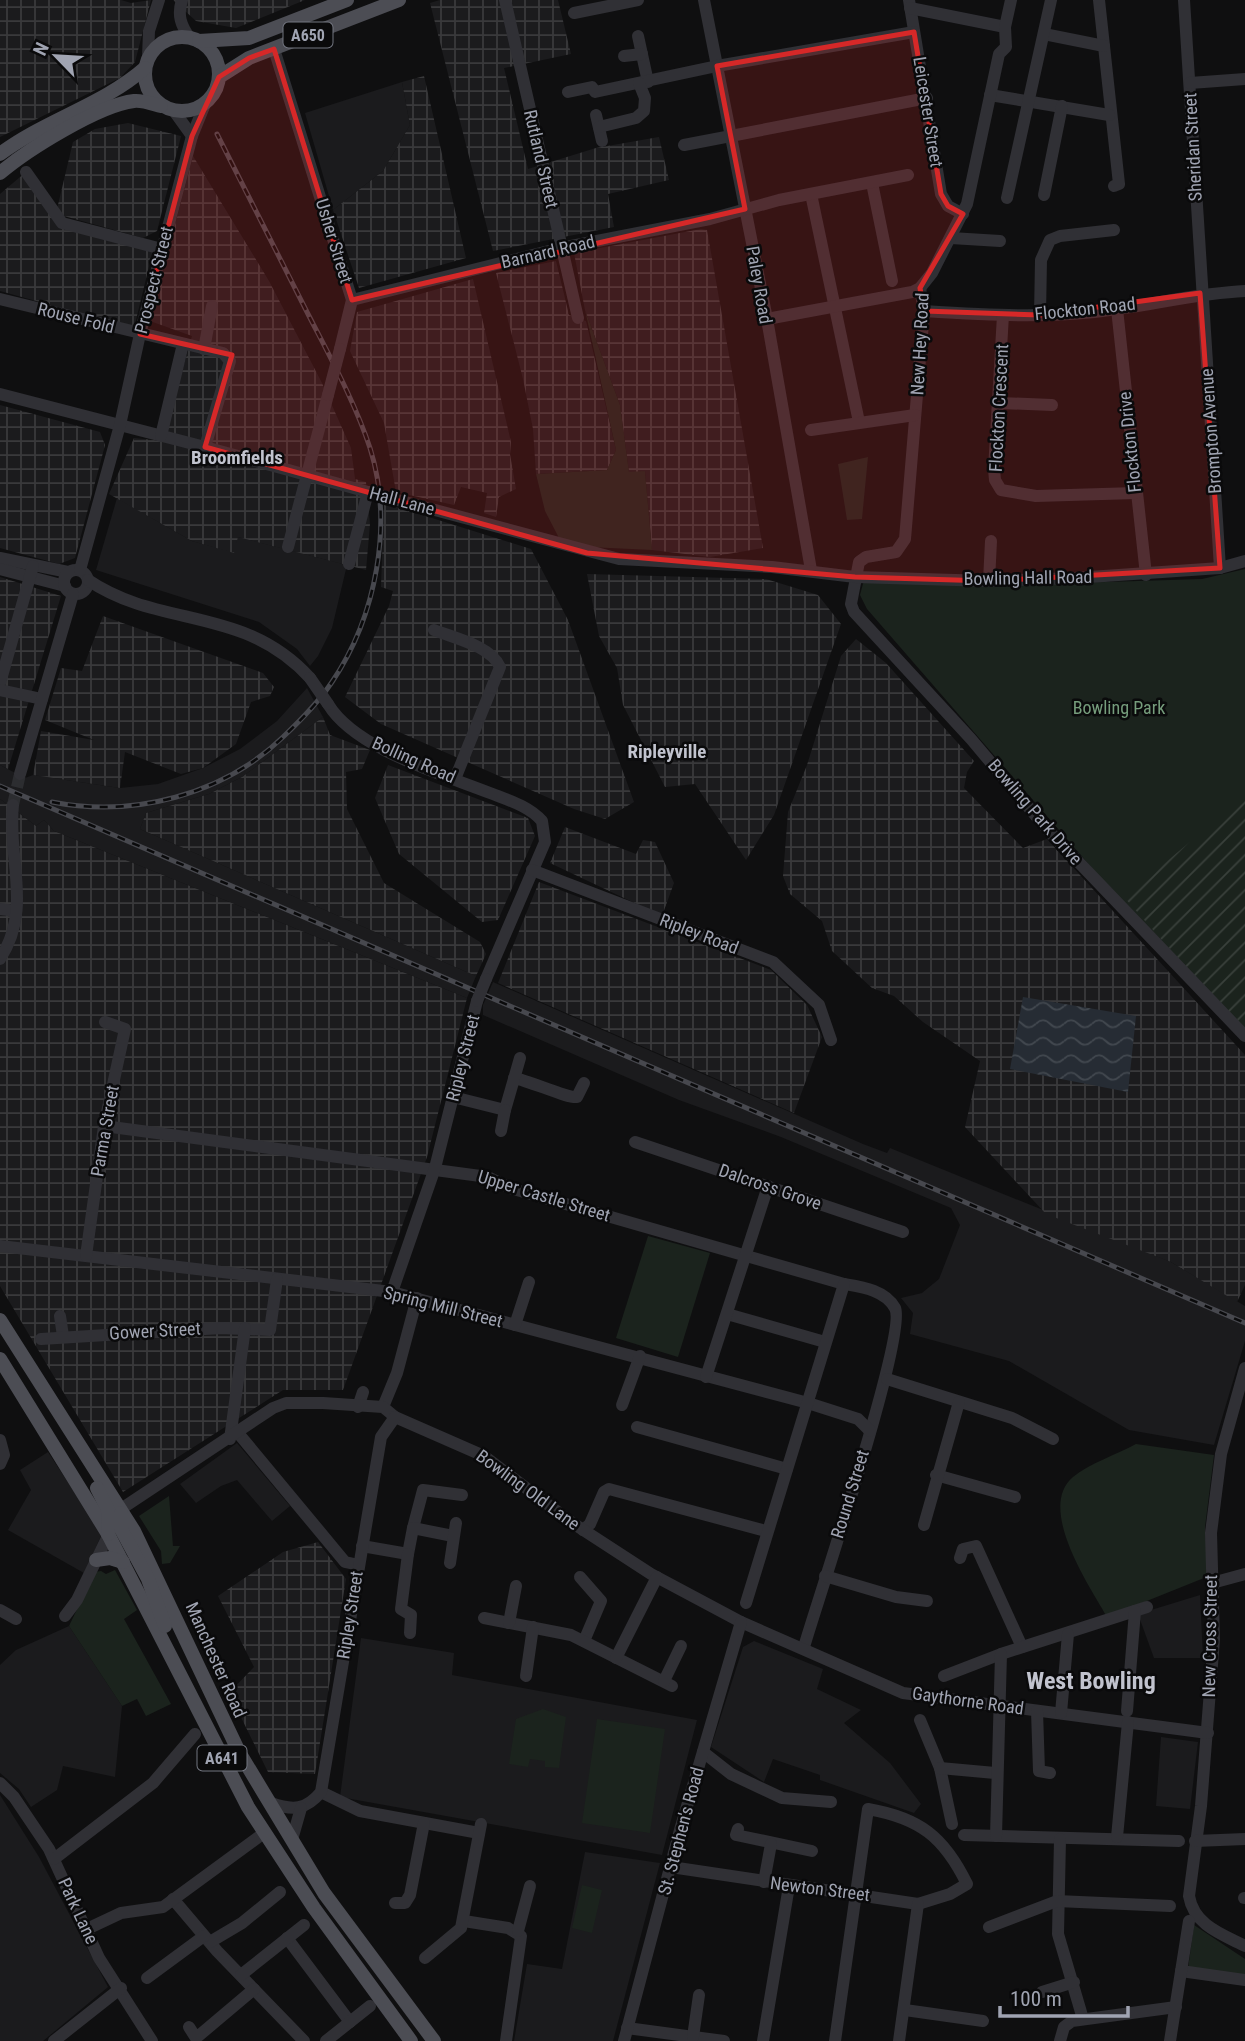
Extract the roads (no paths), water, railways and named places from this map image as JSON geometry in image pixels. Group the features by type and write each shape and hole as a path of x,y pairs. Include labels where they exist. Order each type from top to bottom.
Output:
{"main road":[{"name":"A650","path":"0,154 24,137 128,83 163,42 177,37 195,40 249,38 347,0"},
{"name":"A650","path":"219,77 249,58 399,0"},
{"path":"0,173 50,139 105,110 135,101 190,111 205,104 216,90 218,65 211,51 195,40"},
{"path":"147,62 146,86 168,108"},
{"name":"Manchester Road","path":"0,1320 121,1509 161,1584 226,1729 293,1836 324,1893 434,2041"},
{"name":"Manchester Road","path":"0,1359 124,1562 227,1769 264,1833 314,1908 411,2041"},
{"path":"89,1461 90,1478 109,1512 108,1534"},
{"path":"121,1509 121,1529 148,1579 171,1640 171,1658"},
{"path":"96,1560 110,1558 124,1562"}],"street":[{"path":"147,62 149,31 159,0"},
{"path":"182,0 179,15 182,27 195,40"},
{"name":"Rutland Street","path":"505,0 578,318"},
{"path":"574,13 638,0"},
{"name":"Paley Road","path":"704,0 767,319 811,570"},
{"name":"New Hey Road","path":"855,576 859,562 866,557 896,552 905,539 924,312 920,288 951,238 962,214 999,54 1006,47 1005,27 1011,0"},
{"path":"1007,198 1051,0"},
{"path":"1099,0 1109,115 1119,184 1114,186"},
{"name":"Sheridan Street","path":"1184,0 1200,293"},
{"path":"909,4 948,7 1005,27"},
{"name":"Leicester Street","path":"909,4 927,98 941,194 948,206 962,214"},
{"path":"568,92 593,87 595,92 718,66 915,32"},
{"path":"1044,34 1104,46"},
{"path":"602,141 598,121 636,118 644,111 642,54 638,36"},
{"name":"Usher Street","path":"274,49 352,300 288,547"},
{"path":"624,56 642,54"},
{"path":"1190,83 1245,79"},
{"path":"990,95 1109,115"},
{"path":"684,145 927,98"},
{"name":"Prospect Street","path":"79,574 120,425 140,334 192,136 205,104"},
{"path":"1044,195 1062,106"},
{"path":"168,108 192,136"},
{"path":"26,172 62,223 162,248"},
{"name":"Barnard Road","path":"352,300 561,248 710,219 811,194 908,175"},
{"path":"872,183 892,281"},
{"path":"811,194 859,422"},
{"path":"1040,316 1043,248 1050,240 1114,230"},
{"path":"951,238 1000,241"},
{"path":"767,319 920,288"},
{"name":"Flockton Road","path":"924,312 1040,316 1117,309 1200,293 1245,291"},
{"name":"Brompton Avenue","path":"1200,293 1220,568"},
{"name":"Rouse Fold","path":"0,299 223,353 230,361 205,447"},
{"path":"204,349 212,306"},
{"name":"Flockton Drive","path":"1117,309 1146,575"},
{"name":"Flockton Crescent","path":"1003,315 1000,403 994,469 995,480 1001,490 1035,496 1136,493"},
{"path":"160,436 183,344"},
{"name":"Hall Lane","path":"0,394 619,559 811,570"},
{"path":"1000,403 1052,404"},
{"path":"811,430 915,415"},
{"path":"349,564 368,492"},
{"path":"989,581 990,541"},
{"name":"Bolling Road","path":"0,558 73,591 106,592 263,639 310,678 332,712 374,744 535,814 545,828"},
{"name":"Bowling Hall Road","path":"811,570 855,576 989,581 1146,575 1220,568 1245,561"},
{"name":"Bolling Road","path":"0,569 79,574 106,592"},
{"path":"0,683 31,572"},
{"path":"20,774 79,574"},
{"path":"73,591 79,574"},
{"name":"Bowling Park Drive","path":"855,576 850,604 854,612 971,739 1046,828 1245,1036"},
{"path":"434,629 488,653 496,659 500,667 455,779"},
{"path":"0,631 14,634"},
{"path":"0,690 42,699"},
{"path":"0,959 15,925 19,883 12,833 13,805"},
{"name":"Ripley Street","path":"392,1292 435,1168 477,1001 545,842 545,828"},
{"name":"Ripley Road","path":"532,870 773,962 819,1005 831,1040"},
{"path":"0,909 16,911"},
{"name":"Parma Street","path":"86,1256 104,1126 125,1029 105,1021"},
{"path":"500,1131 520,1058"},
{"path":"514,1078 542,1085 570,1099 577,1097 584,1083"},
{"path":"453,1097 505,1110"},
{"name":"Upper Castle Street","path":"104,1126 488,1177 510,1188 844,1284 865,1287 884,1296 896,1309 896,1340"},
{"name":"Dalcross Grove","path":"635,1142 903,1232"},
{"path":"706,1377 768,1186"},
{"name":"Spring Mill Street","path":"0,1246 392,1292 808,1403 858,1419 870,1431"},
{"name":"Gower Street","path":"41,1339 245,1328 270,1330 277,1279"},
{"path":"515,1325 528,1282"},
{"path":"746,1603 844,1284"},
{"path":"65,1616 121,1509 234,1436 272,1408 286,1403 383,1407 397,1373 417,1298"},
{"path":"727,1314 825,1342"},
{"path":"60,1316 63,1336"},
{"path":"245,1328 234,1436 345,1562 359,1565"},
{"name":"Round Street","path":"804,1647 887,1379 896,1340"},
{"path":"622,1405 640,1356"},
{"name":"New Cross Street","path":"1245,1368 1221,1454 1211,1533 1214,1639 1208,1733 1190,1885 1191,1907 1210,1928 1245,1946"},
{"path":"887,1379 1012,1418 1052,1439"},
{"path":"358,1408 363,1392"},
{"path":"924,1525 936,1475 959,1402"},
{"name":"Bowling Old Lane","path":"383,1407 395,1417 484,1456 583,1530 657,1577 741,1622"},
{"name":"Ripley Street","path":"321,1793 381,1437 395,1417"},
{"path":"637,1427 787,1469"},
{"path":"0,1438 4,1455 0,1464"},
{"path":"936,1475 1015,1497"},
{"path":"410,1633 413,1623 411,1615 398,1612 413,1528 423,1490 432,1489 458,1500"},
{"path":"583,1530 590,1524 604,1492 609,1489 766,1531"},
{"path":"413,1528 454,1529 450,1563"},
{"path":"960,1558 963,1549 981,1545 1022,1647"},
{"path":"362,1546 408,1554"},
{"path":"1212,1583 1245,1574"},
{"path":"825,1576 896,1597 927,1601"},
{"path":"580,1577 601,1601 584,1641"},
{"path":"616,1658 657,1577"},
{"path":"509,1623 516,1586"},
{"path":"944,1676 1000,1654 1141,1609 1117,1838"},
{"path":"0,1610 16,1619"},
{"path":"484,1618 533,1627 584,1641 668,1684 681,1646"},
{"name":"Gaythorne Road","path":"741,1622 804,1647 903,1693 1037,1711 1128,1716 1208,1733"},
{"name":"St. Stephen's Road","path":"624,2041 741,1622"},
{"path":"526,1676 533,1627"},
{"path":"1061,1713 1068,1634"},
{"path":"996,1836 995,1773 1000,1706 1000,1654"},
{"path":"1037,1711 1044,1768"},
{"path":"920,1720 940,1768 952,1824"},
{"path":"54,1859 153,1783 195,1734"},
{"path":"703,1752 732,1774 782,1798 824,1799"},
{"path":"940,1768 995,1773"},
{"name":"Park Lane","path":"0,1783 14,1797 54,1859 99,1958 121,1988 152,2041"},
{"path":"271,1803 301,1808 310,1805 321,1793 360,1811 424,1823 480,1829 464,1921 461,1928 425,1958"},
{"path":"293,1836 301,1808"},
{"name":"Newton Street","path":"671,1867 918,1904 950,1894 967,1884 953,1855 931,1834 901,1817 868,1809 855,1893"},
{"path":"395,1903 405,1903 410,1895 424,1823"},
{"path":"738,1829 736,1835 813,1852"},
{"path":"87,1929 121,1913 163,1907 264,1833"},
{"path":"964,1835 1179,1841"},
{"path":"1060,1839 1058,1934 1074,1982 1077,2020"},
{"path":"1195,1841 1245,1839"},
{"path":"764,1882 771,1844"},
{"path":"506,2041 530,1886"},
{"path":"763,2041 789,1886"},
{"path":"147,1978 207,1939 242,1923 280,1892"},
{"path":"835,2041 855,1893"},
{"path":"173,1899 207,1939 304,2041"},
{"path":"998,1927 1057,1901 1170,1906"},
{"path":"899,2041 918,1904"},
{"path":"464,1921 520,1937"},
{"path":"1170,2041 1189,1921"},
{"path":"241,1975 304,1925"},
{"path":"287,1938 350,2022"},
{"path":"1181,1971 1245,1980"},
{"path":"1042,1992 1074,1982"},
{"path":"54,2041 71,2036 121,1988"},
{"path":"189,2027 196,2038 254,1989"},
{"path":"693,2037 699,1995"},
{"path":"326,2041 370,2006"},
{"path":"1060,2041 1064,2027 1077,2020 1176,2007"},
{"path":"905,2010 983,2021"},
{"path":"627,2028 724,2041"}],"water":[{"path":"1023,997 1136,1016 1128,1092 1010,1069"}],"tunnel":[{"path":"13,805 20,774"}],"railway":[{"path":"52,802 114,807 145,804 205,787 233,774 283,737 321,697 347,656 370,599 380,538 377,477 370,448 342,380 217,134"},
{"path":"0,786 1245,1323"}],"district":[{"name":"Broomfields","path":"237,457"},
{"name":"Ripleyville","path":"667,751"},
{"name":"West Bowling","path":"1091,1681"}],"park label":[{"name":"Bowling Park","path":"1119,708"}]}
